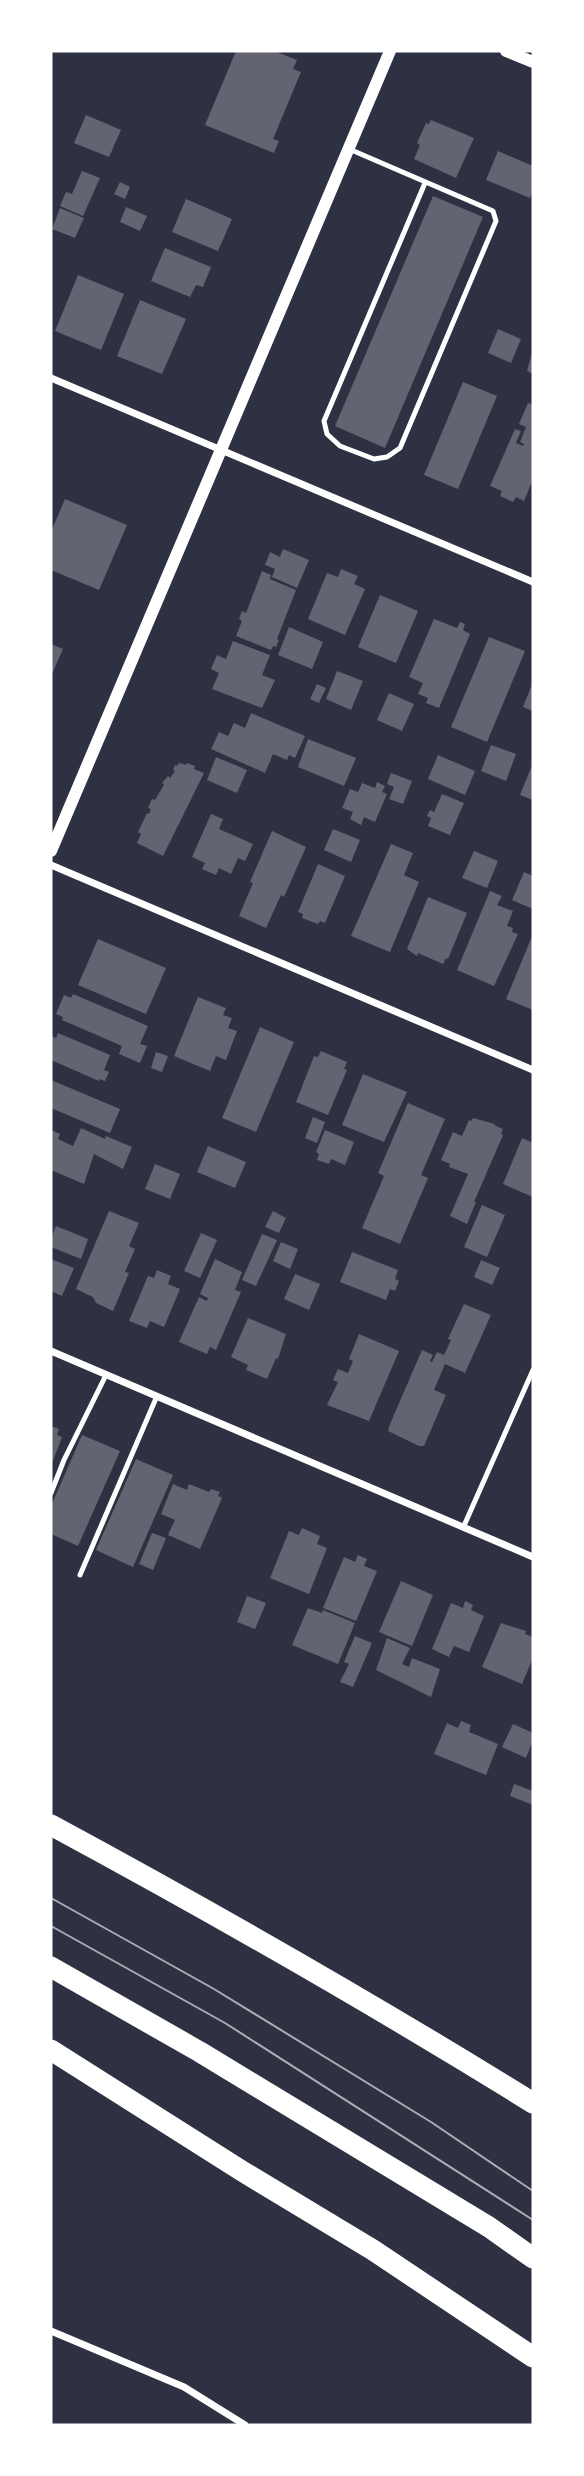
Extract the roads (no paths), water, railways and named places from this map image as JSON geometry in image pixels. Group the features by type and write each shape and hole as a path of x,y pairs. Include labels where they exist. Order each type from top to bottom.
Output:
{"highway":[{"path":"51,1825 225,1920 533,2103"},
{"path":"51,1967 201,2052 489,2227 533,2258"},
{"path":"51,2050 373,2250 533,2357"}],"street":[{"path":"51,850 390,51"},
{"path":"506,51 533,62"},
{"path":"51,378 533,582"},
{"path":"51,865 533,1070"},
{"path":"51,1351 533,1558"},
{"path":"51,2330 184,2387 245,2425"}],"lane":[{"path":"349,149 492,211 496,221 400,448 387,457 374,459 340,446 327,435 324,421 425,183"},
{"path":"463,1528 533,1370"},
{"path":"51,1493 64,1460 106,1375"},
{"path":"80,1575 157,1396"}],"tram line":[{"path":"51,1898 214,1989 431,2122 533,2191"},
{"path":"51,1926 225,2023 533,2220"}]}
